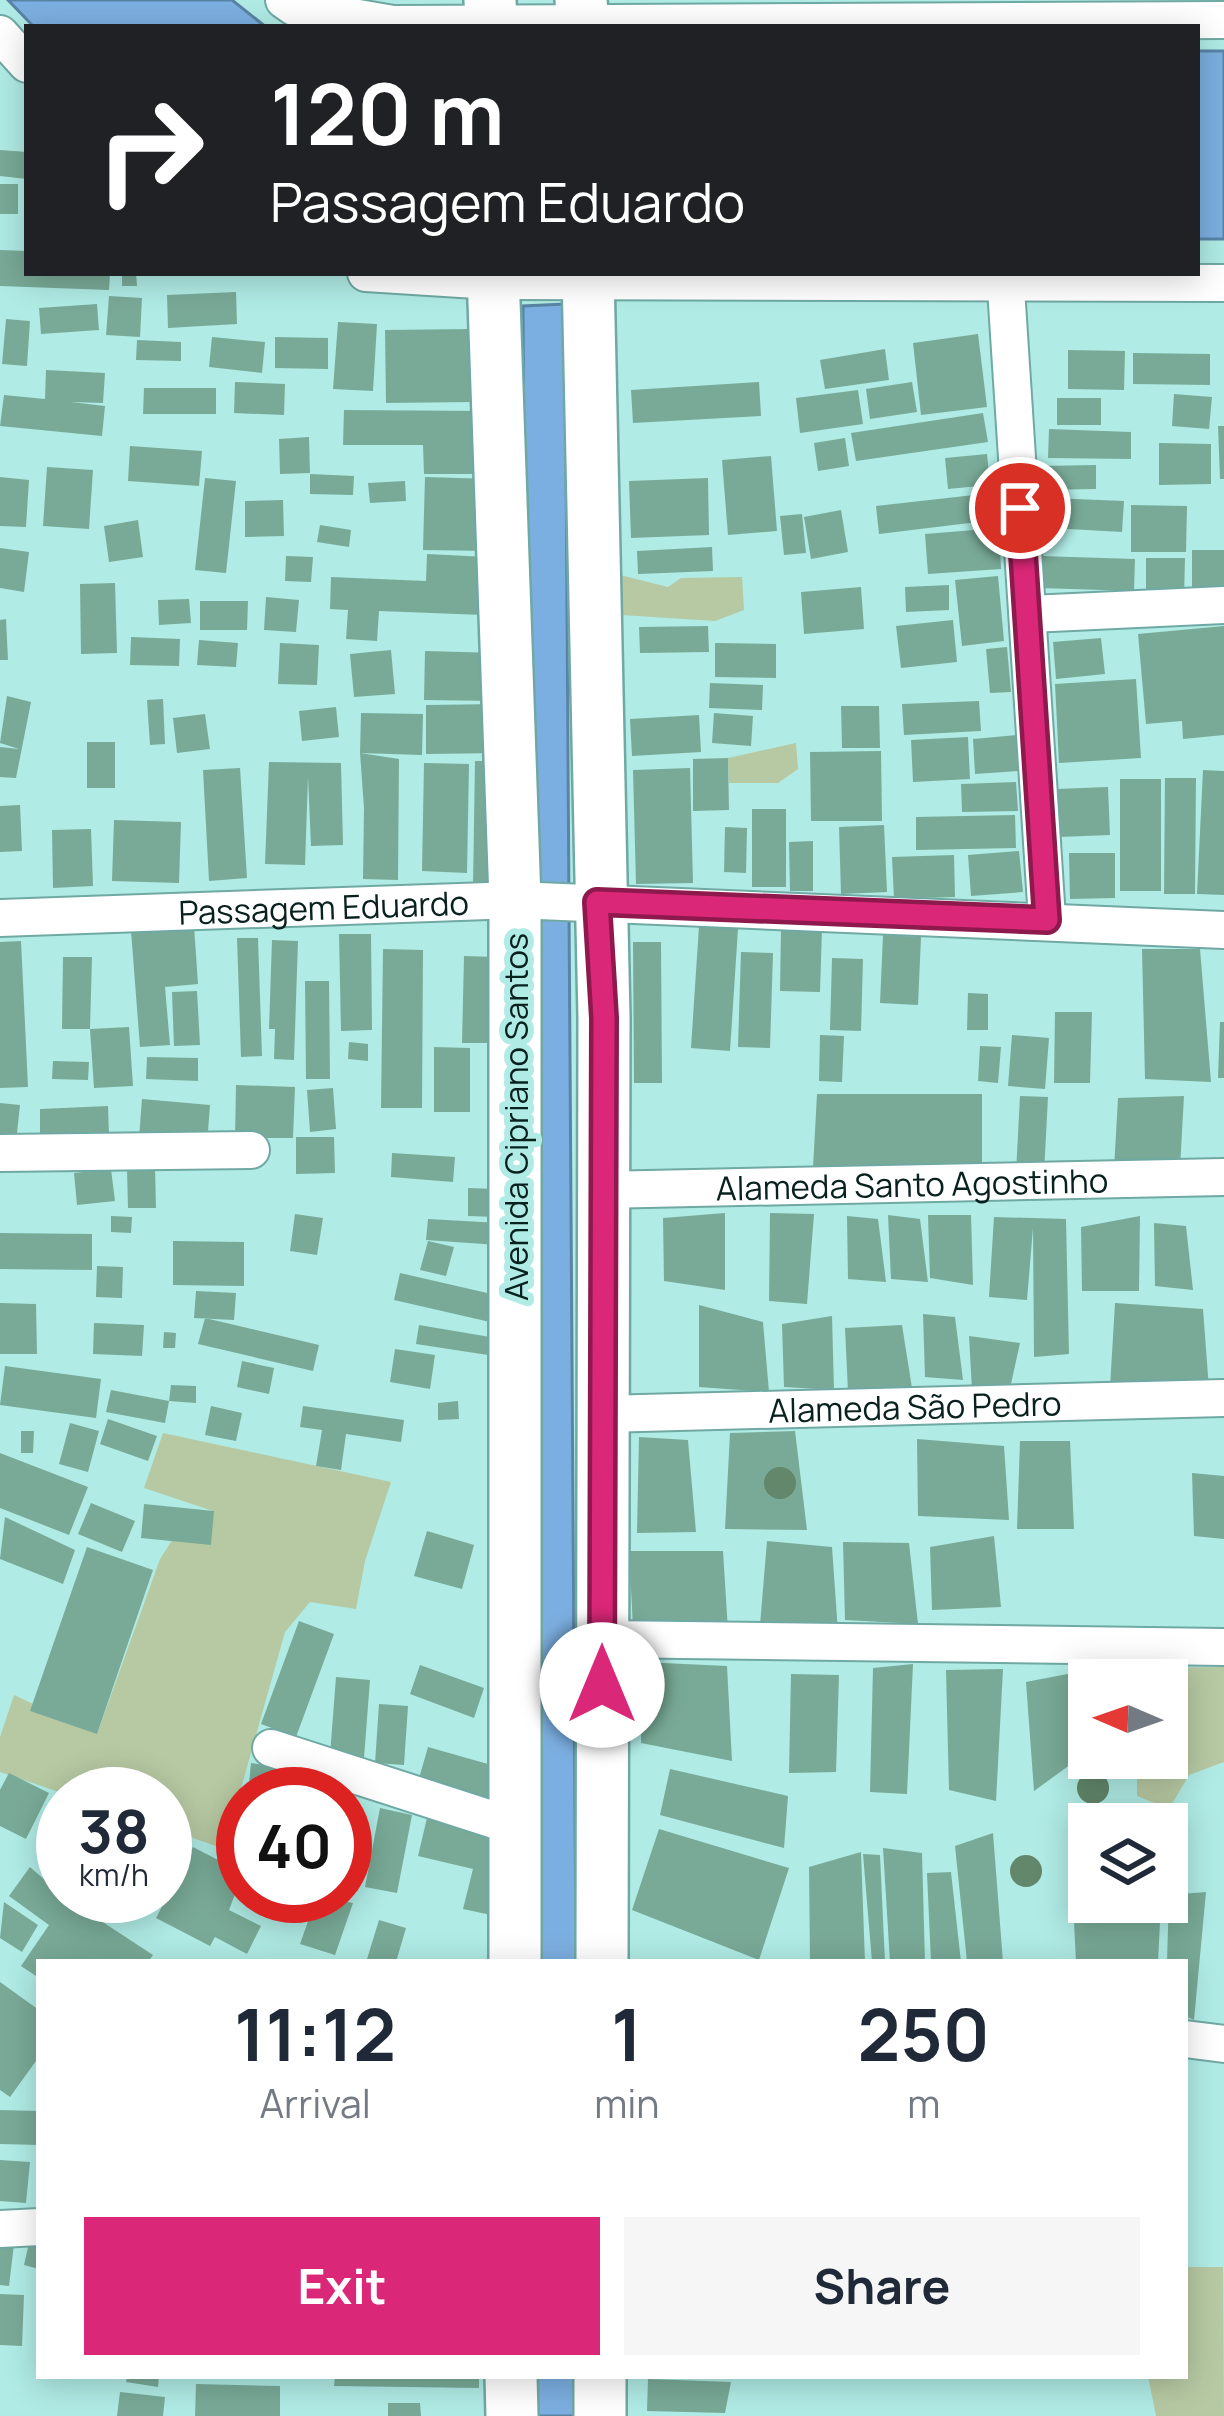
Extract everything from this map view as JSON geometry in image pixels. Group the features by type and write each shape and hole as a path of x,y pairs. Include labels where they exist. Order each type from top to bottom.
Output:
{"street":[{"path":"284,0 294,7 393,24 575,17 1224,20"},
{"path":"0,34 24,61"},
{"path":"445,276 1224,283"},
{"name":"Avenida Cipriano Santos","path":"497,278 515,900 515,1959"},
{"path":"583,278 597,902 604,1018 600,1190 602,1959"},
{"path":"1005,278 1047,920"},
{"path":"1030,614 1224,604"},
{"name":"Passagem Eduardo","path":"0,918 515,900 1224,930"},
{"path":"0,1154 251,1150"},
{"name":"Alameda Santo Agostinho","path":"600,1190 1224,1177"},
{"name":"Alameda São Pedro","path":"603,1414 1224,1398"},
{"path":"602,1639 1224,1647"},
{"path":"272,1748 516,1828"},
{"path":"1188,2039 1224,2044"},
{"path":"0,2229 36,2227"},
{"path":"511,2379 512,2416"},
{"path":"599,2416 601,2379"}],"green space":[{"path":"612,573 668,587 681,578 742,577 744,610 715,621 606,614"},
{"path":"796,743 798,769 778,783 729,783 728,758"},
{"path":"163,1433 391,1482 365,1561 356,1609 310,1602 285,1632 247,1767 216,1767 216,1846 192,1838 192,1767 36,1767 36,1784 0,1772 0,1737 14,1695 97,1734 160,1559 178,1531 211,1544 213,1511 144,1488"},
{"path":"1188,1667 1224,1667 1224,1762 1188,1777"},
{"path":"1137,1779 1187,1779 1173,1803 1137,1796"},
{"path":"1188,2267 1223,2267 1224,2416 1156,2416 1149,2379 1188,2379"}],"water":[{"path":"8,0 232,0 262,24 31,24"},
{"path":"1200,51 1224,51 1224,239 1200,239"},
{"path":"565,304 576,1959 532,1959 523,306"},
{"path":"534,2379 579,2379 579,2416 534,2416"}],"building":[{"path":"0,150 24,152 24,179 0,176"},
{"path":"0,184 18,184 18,214 0,214"},
{"path":"0,250 24,251 24,276 110,276 109,290 0,286"},
{"path":"122,276 136,276 137,286 122,286"},
{"path":"236,292 237,324 168,328 167,295"},
{"path":"109,296 142,298 140,337 106,335"},
{"path":"97,304 99,330 41,334 39,308"},
{"path":"6,319 30,321 27,366 2,364"},
{"path":"338,322 377,324 373,391 333,389"},
{"path":"471,329 472,402 386,403 385,330"},
{"path":"978,334 987,407 921,415 913,343"},
{"path":"212,337 265,342 262,373 209,367"},
{"path":"275,337 328,338 328,369 275,368"},
{"path":"137,340 181,342 181,361 136,360"},
{"path":"885,349 889,380 825,389 820,360"},
{"path":"1068,350 1125,351 1124,390 1068,389"},
{"path":"1133,353 1210,354 1210,385 1133,384"},
{"path":"46,370 105,373 103,403 71,402 105,406 102,436 0,426 4,395 45,399"},
{"path":"235,382 285,384 284,415 234,413"},
{"path":"759,382 761,416 633,423 631,390"},
{"path":"912,382 917,412 870,419 866,389"},
{"path":"144,388 216,388 216,414 143,414"},
{"path":"858,390 863,424 800,433 796,398"},
{"path":"1174,394 1212,397 1209,429 1172,426"},
{"path":"1057,398 1101,398 1101,425 1057,425"},
{"path":"344,410 486,411 485,474 424,474 423,445 343,445"},
{"path":"983,413 988,442 856,461 851,433"},
{"path":"1218,426 1224,426 1224,479 1220,479"},
{"path":"1049,429 1131,432 1131,459 1048,458"},
{"path":"309,437 310,473 280,474 279,439"},
{"path":"845,438 849,466 818,471 814,443"},
{"path":"1159,443 1211,444 1211,484 1159,485"},
{"path":"130,446 202,451 199,486 128,481"},
{"path":"987,454 990,485 948,489 945,458"},
{"path":"771,456 777,531 728,535 722,460"},
{"path":"1096,465 1096,489 1040,490 1040,466"},
{"path":"47,467 93,470 89,529 43,526"},
{"path":"310,474 354,476 353,495 310,494"},
{"path":"0,477 29,480 26,527 0,526"},
{"path":"425,477 492,479 490,551 423,550"},
{"path":"205,478 236,481 226,573 195,570"},
{"path":"708,478 709,535 631,538 629,481"},
{"path":"405,481 406,501 370,503 368,483"},
{"path":"983,494 986,521 879,534 876,506"},
{"path":"1051,498 1124,501 1122,532 1050,528"},
{"path":"283,500 284,536 245,537 245,501"},
{"path":"1131,505 1187,506 1186,552 1131,552"},
{"path":"841,510 848,552 811,559 804,517"},
{"path":"802,514 806,553 784,555 780,516"},
{"path":"138,520 143,557 109,562 104,526"},
{"path":"320,525 351,530 349,547 317,542"},
{"path":"999,528 1001,569 928,574 925,534"},
{"path":"712,547 713,571 638,574 637,551"},
{"path":"0,548 29,552 24,592 0,588"},
{"path":"1192,550 1224,550 1224,598 1192,598"},
{"path":"427,554 487,557 484,615 379,611 377,641 346,639 348,610 330,609 331,577 426,581"},
{"path":"286,556 313,557 311,582 285,581"},
{"path":"1040,556 1135,559 1134,591 1039,588"},
{"path":"1146,558 1185,558 1184,598 1146,598"},
{"path":"998,576 1004,641 962,646 955,580"},
{"path":"115,583 117,653 81,654 80,584"},
{"path":"949,585 949,610 906,612 905,587"},
{"path":"861,587 864,629 804,634 801,592"},
{"path":"266,597 299,600 296,632 264,630"},
{"path":"189,599 191,623 159,625 158,600"},
{"path":"200,601 248,601 247,630 200,630"},
{"path":"6,619 8,660 0,660 0,620"},
{"path":"953,620 957,662 901,668 896,626"},
{"path":"708,626 709,652 640,653 639,627"},
{"path":"1224,626 1224,735 1183,739 1182,721 1146,724 1138,634"},
{"path":"131,637 180,639 179,666 130,665"},
{"path":"1101,638 1105,674 1056,679 1053,642"},
{"path":"199,640 238,643 236,667 197,665"},
{"path":"280,643 319,645 317,685 278,684"},
{"path":"715,643 776,644 776,678 715,677"},
{"path":"1007,647 1011,692 990,693 986,649"},
{"path":"391,650 395,694 354,697 350,654"},
{"path":"425,651 498,653 497,701 424,700"},
{"path":"1136,679 1141,758 1059,763 1055,684"},
{"path":"710,683 763,685 762,710 709,708"},
{"path":"7,696 31,702 16,778 0,777 0,747 19,749 0,743"},
{"path":"163,699 165,744 150,745 147,700"},
{"path":"979,701 981,731 904,735 902,704"},
{"path":"500,704 501,753 426,754 426,705"},
{"path":"841,706 879,706 880,748 842,748"},
{"path":"336,707 339,737 302,741 299,711"},
{"path":"361,713 423,714 422,755 360,753"},
{"path":"714,713 753,716 751,746 712,743"},
{"path":"205,714 210,749 177,753 173,718"},
{"path":"699,715 701,752 632,756 630,719"},
{"path":"1017,735 1019,771 975,774 973,739"},
{"path":"968,737 970,779 913,782 911,740"},
{"path":"87,742 115,742 115,788 87,788"},
{"path":"881,751 882,821 811,821 810,752"},
{"path":"360,753 399,759 398,880 363,879"},
{"path":"728,758 729,810 693,811 693,759"},
{"path":"475,761 505,761 503,886 473,886"},
{"path":"269,762 341,763 343,845 311,846 308,777 305,865 265,864"},
{"path":"424,763 469,764 467,873 422,871"},
{"path":"240,768 247,878 209,881 203,770"},
{"path":"690,768 693,883 636,884 633,770"},
{"path":"1203,770 1224,771 1224,895 1197,894"},
{"path":"1165,778 1196,778 1195,894 1164,894"},
{"path":"1120,779 1161,779 1161,891 1120,891"},
{"path":"1016,782 1018,811 962,812 961,784"},
{"path":"1108,787 1110,835 1059,837 1057,789"},
{"path":"20,805 22,851 0,852 0,806"},
{"path":"752,809 786,809 786,887 752,887"},
{"path":"1015,815 1016,848 916,850 916,817"},
{"path":"114,820 181,822 179,883 112,881"},
{"path":"884,825 887,892 841,894 839,827"},
{"path":"725,827 747,828 746,873 724,872"},
{"path":"91,829 93,886 53,888 52,830"},
{"path":"813,841 813,891 790,891 789,842"},
{"path":"1019,851 1023,892 971,896 968,855"},
{"path":"1069,853 1115,853 1115,898 1070,899"},
{"path":"954,855 955,897 894,899 892,857"},
{"path":"194,926 198,984 165,987 170,1045 140,1047 131,931"},
{"path":"699,926 738,929 730,1051 691,1048"},
{"path":"781,928 822,929 820,992 780,991"},
{"path":"339,934 371,934 372,1030 341,1031"},
{"path":"883,935 921,937 918,1005 880,1003"},
{"path":"237,938 258,938 262,1056 241,1057"},
{"path":"272,940 298,941 294,1060 274,1059 275,1029 269,1029"},
{"path":"21,941 28,1087 0,1088 0,942"},
{"path":"633,942 661,942 662,1083 634,1083"},
{"path":"383,949 423,950 422,1108 381,1108"},
{"path":"1142,949 1200,949 1211,1082 1145,1079"},
{"path":"741,952 773,953 770,1048 738,1047"},
{"path":"464,956 496,957 494,1043 462,1043"},
{"path":"63,957 92,957 90,1029 62,1029"},
{"path":"832,958 863,959 861,1031 830,1030"},
{"path":"305,981 329,981 330,1079 306,1079"},
{"path":"197,991 200,1045 174,1046 172,992"},
{"path":"968,993 988,994 988,1030 967,1030"},
{"path":"1055,1012 1092,1012 1090,1083 1054,1083"},
{"path":"1220,1022 1224,1022 1224,1078 1218,1078"},
{"path":"129,1027 133,1086 94,1088 90,1029"},
{"path":"820,1035 844,1036 842,1082 819,1081"},
{"path":"1012,1035 1049,1038 1045,1089 1008,1086"},
{"path":"349,1042 368,1044 368,1061 348,1059"},
{"path":"980,1046 1001,1047 998,1083 978,1081"},
{"path":"434,1047 470,1048 470,1112 434,1112"},
{"path":"147,1057 198,1058 198,1081 146,1079"},
{"path":"53,1061 89,1062 88,1080 52,1079"},
{"path":"236,1085 295,1087 293,1138 235,1138"},
{"path":"333,1088 336,1129 310,1132 307,1090"},
{"path":"817,1094 982,1094 982,1173 813,1168"},
{"path":"1020,1096 1048,1097 1044,1174 1016,1173"},
{"path":"1184,1096 1180,1168 1114,1169 1118,1098"},
{"path":"142,1099 210,1105 207,1144 139,1138"},
{"path":"0,1103 20,1105 16,1142 0,1141"},
{"path":"108,1106 109,1135 40,1137 40,1109"},
{"path":"296,1137 334,1137 335,1173 296,1174"},
{"path":"392,1153 455,1157 453,1182 391,1177"},
{"path":"155,1167 156,1208 128,1208 127,1168"},
{"path":"111,1169 115,1201 77,1205 74,1173"},
{"path":"468,1188 496,1189 495,1217 468,1216"},
{"path":"725,1213 725,1290 664,1281 663,1218"},
{"path":"770,1213 814,1214 807,1304 769,1301"},
{"path":"295,1214 323,1218 317,1255 290,1251"},
{"path":"888,1215 920,1219 928,1282 891,1279"},
{"path":"928,1215 971,1215 973,1285 930,1278"},
{"path":"111,1216 132,1217 131,1233 111,1232"},
{"path":"847,1216 878,1219 886,1282 848,1279"},
{"path":"1140,1216 1139,1291 1082,1291 1081,1227"},
{"path":"994,1217 1066,1219 1069,1354 1034,1357 1033,1228 1027,1300 989,1297"},
{"path":"428,1219 500,1223 498,1245 426,1240"},
{"path":"1154,1223 1186,1226 1193,1290 1155,1286"},
{"path":"0,1233 92,1234 92,1270 0,1269"},
{"path":"173,1241 244,1242 244,1286 173,1285"},
{"path":"428,1241 454,1247 446,1276 420,1270"},
{"path":"97,1266 123,1267 122,1298 96,1297"},
{"path":"400,1273 496,1295 490,1322 394,1300"},
{"path":"196,1291 236,1293 234,1320 194,1318"},
{"path":"0,1303 36,1304 37,1354 0,1354"},
{"path":"1115,1303 1203,1309 1209,1389 1110,1387"},
{"path":"699,1305 763,1322 769,1392 699,1387"},
{"path":"923,1314 955,1317 963,1380 925,1377"},
{"path":"832,1316 834,1390 784,1387 782,1324"},
{"path":"205,1318 319,1345 313,1371 198,1344"},
{"path":"94,1323 144,1325 142,1356 93,1354"},
{"path":"419,1325 490,1337 488,1355 416,1344"},
{"path":"902,1325 912,1388 848,1392 845,1328"},
{"path":"164,1332 176,1333 175,1348 163,1348"},
{"path":"969,1336 1020,1343 1009,1393 972,1390"},
{"path":"395,1349 435,1355 430,1389 390,1382"},
{"path":"242,1361 274,1368 269,1394 237,1387"},
{"path":"5,1366 101,1379 96,1418 0,1405"},
{"path":"171,1385 196,1386 196,1403 169,1401"},
{"path":"111,1390 169,1401 165,1423 106,1412"},
{"path":"458,1401 459,1419 438,1420 438,1403"},
{"path":"211,1406 242,1413 236,1441 205,1435"},
{"path":"303,1406 404,1420 401,1442 346,1434 341,1470 316,1466 322,1430 300,1427"},
{"path":"108,1419 157,1436 148,1461 100,1444"},
{"path":"70,1423 99,1431 88,1472 59,1464"},
{"path":"21,1431 34,1431 33,1453 21,1453"},
{"path":"795,1431 807,1530 725,1529 730,1433"},
{"path":"639,1437 688,1440 696,1532 637,1533"},
{"path":"917,1439 1004,1446 1009,1520 918,1516"},
{"path":"1020,1441 1070,1441 1074,1529 1017,1529"},
{"path":"0,1453 88,1487 69,1535 0,1508"},
{"path":"1192,1473 1224,1476 1224,1539 1194,1536"},
{"path":"91,1503 135,1521 122,1552 78,1534"},
{"path":"144,1504 214,1511 211,1545 141,1538"},
{"path":"5,1517 75,1550 63,1584 0,1559"},
{"path":"427,1531 474,1545 462,1589 414,1576"},
{"path":"994,1536 1001,1607 932,1610 930,1547"},
{"path":"767,1541 832,1547 838,1632 760,1625"},
{"path":"843,1542 909,1543 918,1624 845,1620"},
{"path":"87,1547 153,1570 97,1734 30,1711"},
{"path":"629,1551 723,1551 728,1631 633,1627"},
{"path":"299,1621 334,1634 296,1737 261,1724"},
{"path":"642,1662 727,1666 732,1761 641,1743"},
{"path":"913,1664 907,1794 870,1792 873,1668"},
{"path":"420,1665 484,1688 474,1718 410,1694"},
{"path":"1003,1669 996,1801 949,1790 946,1670"},
{"path":"791,1674 839,1675 836,1772 789,1773"},
{"path":"1068,1674 1068,1766 1034,1791 1026,1682"},
{"path":"336,1677 370,1680 364,1758 330,1755"},
{"path":"379,1704 408,1706 404,1765 375,1763"},
{"path":"428,1747 509,1770 499,1805 418,1782"},
{"path":"670,1769 788,1796 784,1848 660,1815"},
{"path":"9,1773 36,1786 36,1819 26,1839 0,1826 0,1790"},
{"path":"380,1808 412,1815 397,1893 372,1888 372,1850"},
{"path":"427,1818 509,1837 491,1915 463,1909 473,1869 418,1856"},
{"path":"659,1829 789,1868 759,1959 632,1910"},
{"path":"993,1833 1003,1959 967,1959 955,1846"},
{"path":"883,1848 922,1853 925,1959 890,1959"},
{"path":"192,1849 216,1859 216,1923 261,1926 247,1954 215,1937 210,1946 166,1923 192,1923"},
{"path":"861,1852 865,1959 810,1959 809,1867"},
{"path":"863,1854 880,1855 885,1959 872,1959"},
{"path":"30,1867 36,1872 36,1916 9,1896"},
{"path":"951,1872 961,1959 931,1959 927,1873"},
{"path":"1206,1892 1194,2020 1188,2017 1188,1959 1167,1959 1168,1923 1188,1923 1188,1893"},
{"path":"4,1902 38,1925 22,1952 0,1938"},
{"path":"379,1920 406,1928 397,1959 367,1959"},
{"path":"104,1923 153,1955 150,1959 36,1959 36,1976 21,1966 49,1925"},
{"path":"307,1923 346,1923 335,1955 300,1944"},
{"path":"1074,1923 1160,1923 1158,1959 1076,1959"},
{"path":"0,1982 36,2008 36,2061 10,2097 0,2090"},
{"path":"0,2110 36,2111 36,2145 0,2144"},
{"path":"0,2160 30,2162 26,2203 0,2201"},
{"path":"0,2242 14,2244 9,2286 0,2285"},
{"path":"29,2243 36,2244 36,2268 24,2265"},
{"path":"0,2294 24,2295 22,2346 0,2345"},
{"path":"126,2379 159,2379 158,2387"},
{"path":"335,2379 479,2379 479,2388 334,2386"},
{"path":"648,2379 731,2382 725,2413 647,2411"},
{"path":"196,2384 280,2386 280,2416 195,2416"},
{"path":"120,2392 165,2397 163,2416 117,2416"},
{"path":"388,2403 420,2403 421,2416 388,2416"}],"route":[{"path":"602,1685 604,1018 597,902 1047,920 1020,508"}]}
